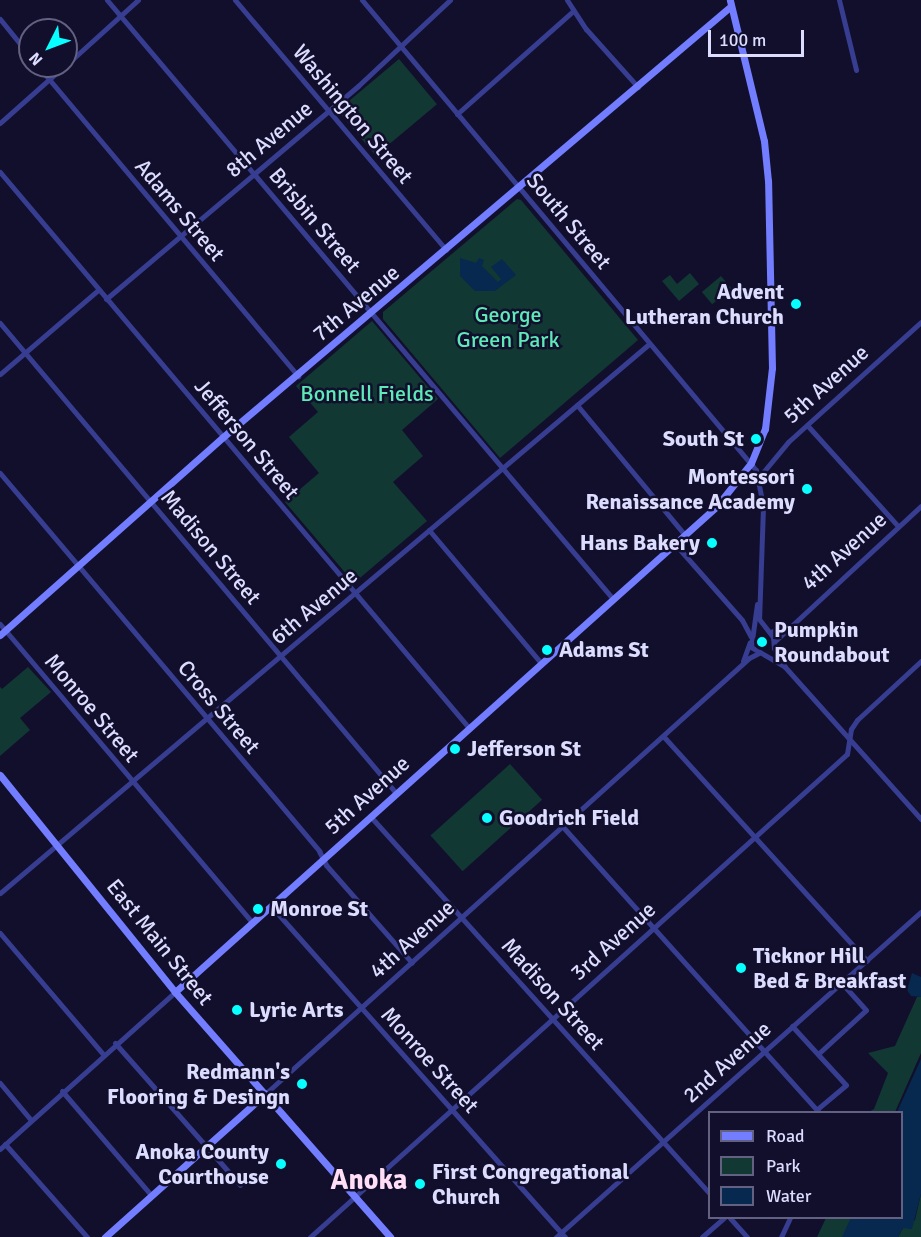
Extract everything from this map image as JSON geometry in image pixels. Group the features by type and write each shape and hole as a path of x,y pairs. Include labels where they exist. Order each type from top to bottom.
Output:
{"main road":[{"name":"7th Avenue","path":"2,630 223,437 638,87 732,2"},
{"name":"5th Avenue","path":"175,992 686,534 728,495 751,463 765,429 772,368 768,181 760,122 732,2"},
{"name":"East Main Street","path":"0,775 175,992 390,1237"},
{"name":"4th Avenue","path":"105,1237 265,1094"}],"street":[{"name":"Brisbin Street","path":"107,0 613,599"},
{"path":"78,54 138,0"},
{"name":"Washington Street","path":"235,0 446,250"},
{"name":"South Street","path":"362,0 760,476"},
{"name":"8th Avenue","path":"106,299 402,47 450,0"},
{"path":"567,0 573,11 638,87"},
{"path":"839,0 856,70"},
{"path":"457,114 573,11"},
{"path":"0,20 18,42"},
{"path":"0,123 49,80"},
{"name":"Adams Street","path":"49,80 298,376"},
{"name":"Jefferson Street","path":"0,172 469,728"},
{"path":"0,374 99,290"},
{"name":"5th Avenue","path":"760,476 807,425 921,322"},
{"name":"Madison Street","path":"0,323 396,793"},
{"name":"6th Avenue","path":"0,893 649,344"},
{"path":"577,405 686,534"},
{"path":"807,425 898,526"},
{"name":"Cross Street","path":"0,473 412,963"},
{"name":"4th Avenue","path":"741,666 751,637 758,603 763,507 760,476"},
{"name":"4th Avenue","path":"773,644 791,623 921,506"},
{"path":"429,530 541,663"},
{"path":"675,544 742,620 761,653 785,667"},
{"path":"758,603 760,620 768,631 785,667 921,819"},
{"name":"4th Avenue","path":"768,631 791,623"},
{"name":"Monroe Street","path":"2,630 252,922"},
{"path":"751,637 768,631"},
{"path":"761,653 773,644"},
{"name":"4th Avenue","path":"265,1094 741,666 761,653"},
{"name":"3rd Avenue","path":"310,1237 847,754 851,729 857,720 921,661"},
{"path":"664,737 867,961"},
{"name":"Madison Street","path":"370,816 708,1192"},
{"path":"563,827 818,1111 846,1085 792,1026"},
{"name":"Monroe Street","path":"270,906 561,1236"},
{"name":"2nd Avenue","path":"561,1236 921,912"},
{"path":"0,933 103,1054"},
{"path":"818,1054 866,1010 841,982"},
{"name":"5th Avenue","path":"2,1146 115,1043 175,992"},
{"path":"115,1043 240,1185"},
{"path":"0,1083 31,1120"},
{"path":"62,1091 152,1196"},
{"path":"2,1146 87,1237"},
{"path":"702,1237 723,1219"},
{"path":"731,1219 747,1237"},
{"path":"781,1237 790,1219"}],"green space":[{"path":"399,59 437,104 376,156 338,110"},
{"name":"George Green Park","path":"517,199 521,200 638,340 500,458 383,319 383,312"},
{"path":"690,273 699,284 679,301 662,281 670,275 677,284"},
{"path":"721,276 731,288 712,304 702,292"},
{"name":"Bonnell Fields","path":"372,321 438,399 402,430 423,456 393,482 427,521 354,583 285,502 319,473 289,437 318,412 296,386"},
{"path":"28,667 51,692 20,718 30,730 0,756 0,687 2,689"},
{"name":"Goodrich Field","path":"510,764 542,800 463,871 430,836"},
{"path":"917,997 921,997 921,1053 895,1111 871,1111 874,1109 888,1073 868,1053 895,1046"},
{"path":"921,1194 921,1237 898,1237 903,1228 915,1220"},
{"path":"826,1219 851,1219 843,1237 817,1237"}],"water":[{"path":"460,258 476,263 479,258 484,260 482,266 498,282 501,279 491,267 502,259 516,275 495,291 475,291 460,276"},
{"path":"912,973 921,977 921,997 911,996 907,990"},
{"path":"921,1059 921,1194 912,1229 903,1228 898,1237 842,1237 851,1219 903,1219 903,1111 897,1111"}],"place":[{"name":"Advent Lutheran Church","path":"796,304"},
{"name":"South St","path":"756,439"},
{"name":"Montessori Renaissance Academy","path":"807,489"},
{"name":"Hans Bakery","path":"712,543"},
{"name":"Pumpkin Roundabout","path":"762,642"},
{"name":"Adams St","path":"547,650"},
{"name":"Jefferson St","path":"455,749"},
{"name":"Goodrich Field","path":"487,818"},
{"name":"Monroe St","path":"258,909"},
{"name":"Ticknor Hill Bed & Breakfast","path":"741,968"},
{"name":"Lyric Arts","path":"237,1010"},
{"name":"Redmann's Flooring & Desingn","path":"302,1084"},
{"name":"Anoka County Courthouse","path":"281,1164"},
{"name":"First Congregational Church","path":"420,1184"}],"district":[{"name":"Anoka","path":"369,1180"}]}
